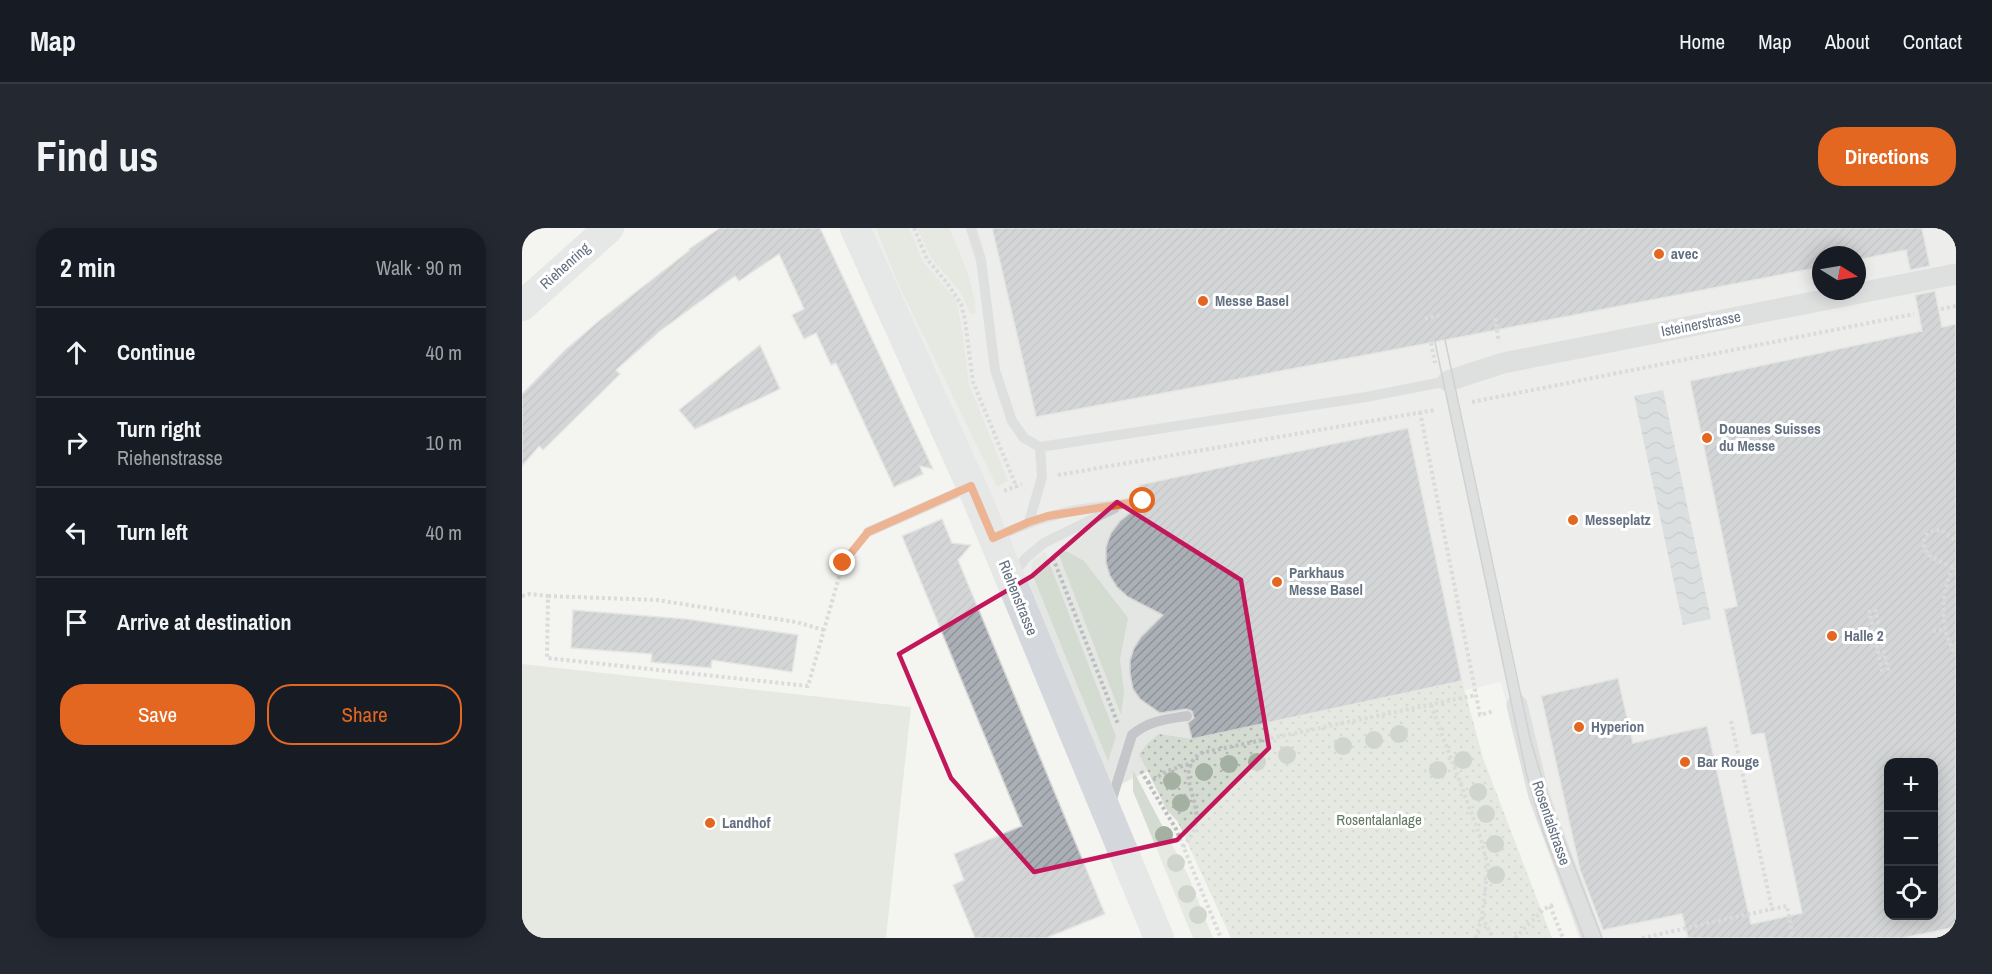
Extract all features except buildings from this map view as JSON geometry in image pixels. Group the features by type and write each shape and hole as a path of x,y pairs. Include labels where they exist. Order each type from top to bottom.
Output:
{"main road":[{"name":"Riehenring","path":"522,306 609,228"},
{"name":"Riehenstrasse","path":"855,228 971,486 1159,938"}],"street":[{"name":"Isteinerstrasse","path":"1448,381 1503,363 1956,274"},
{"name":"Rosentalstrasse","path":"1508,708 1592,938"}],"lane":[{"path":"971,228 981,260 995,370 1012,421 1024,438 1040,447 1366,397 1448,381 1508,708"},
{"path":"1029,522 1042,477 1040,447"},
{"path":"868,532 971,486"},
{"path":"993,538 1029,522 1078,510 1143,501"},
{"path":"1010,578 1026,558 1044,543 1118,506"},
{"path":"1107,813 1132,735 1150,723 1187,716"}],"path":[{"path":"914,228 927,259 961,304 966,320 973,382 1016,486 1017,494"},
{"path":"1941,309 1956,306"},
{"path":"1016,486 1042,477 1453,406 1914,314"},
{"path":"1425,319 1440,315"},
{"path":"1420,412 1480,715 1508,708"},
{"path":"1953,567 1932,558 1926,552 1924,544 1926,535 1933,530 1941,530 1956,541"},
{"path":"548,596 547,658 808,686 843,563 868,532"},
{"path":"1051,551 1119,726"},
{"path":"1956,562 1945,588 1943,607 1946,629 1956,655"},
{"path":"522,596 531,594 657,600 796,622 824,630"},
{"path":"1875,609 1889,674"},
{"path":"1869,610 1883,675"},
{"path":"1933,631 1946,629"},
{"path":"1148,783 1167,771 1189,764 1201,753 1415,706 1431,705 1476,695"},
{"path":"1431,705 1480,836 1488,866 1482,917 1476,938"},
{"path":"1731,721 1772,909"},
{"path":"1136,763 1176,829 1221,938"},
{"path":"1183,847 1193,834 1197,820 1188,773 1189,764"},
{"path":"1515,938 1544,909 1576,894"},
{"path":"1550,906 1563,938"},
{"path":"1642,938 1786,906 1793,938"},
{"path":"1482,917 1493,938"}],"highlighted area":[{"path":"1117,502 1241,580 1269,748 1177,840 1034,872 951,778 899,654 1032,576"}],"shaded area":[{"path":"864,228 1956,228 1956,938 1579,938 1534,812 1501,682 1183,754 1107,791"}],"green space":[{"path":"876,228 909,228 923,262 956,300 969,384 1008,481 997,487 898,283"},
{"path":"917,228 949,228 971,284 975,314 970,313 960,291 932,259"},
{"path":"1057,550 1068,552 1084,561 1128,618 1120,659 1124,693 1121,715"},
{"path":"1045,552 1116,736 1108,761 1031,571 1033,561"},
{"name":"Landhof","path":"522,664 911,707 886,938 522,938"},
{"name":"Rosentalanlage","path":"1462,681 1483,758 1552,938 1231,938 1178,822 1167,810 1139,754 1149,742 1159,734 1192,739"},
{"path":"1133,770 1188,875 1213,938 1193,938 1133,791"}],"water":[{"path":"1663,390 1711,619 1683,625 1634,396"}],"tram line":[{"path":"1445,340 1530,738 1548,799 1602,938"},
{"path":"1435,342 1526,772 1544,834 1584,938"}],"place":[{"name":"avec","path":"1659,254"},
{"name":"Messe Basel","path":"1203,301"},
{"name":"Douanes Suisses du Messe","path":"1707,438"},
{"name":"Messeplatz","path":"1573,520"},
{"name":"Parkhaus Messe Basel","path":"1277,582"},
{"name":"Halle 2","path":"1832,636"},
{"name":"Hyperion","path":"1579,727"},
{"name":"Bar Rouge","path":"1685,762"},
{"name":"Landhof","path":"710,823"}],"route":[{"path":"843,563 868,532 971,486 993,538 1048,516 1143,501"}]}
